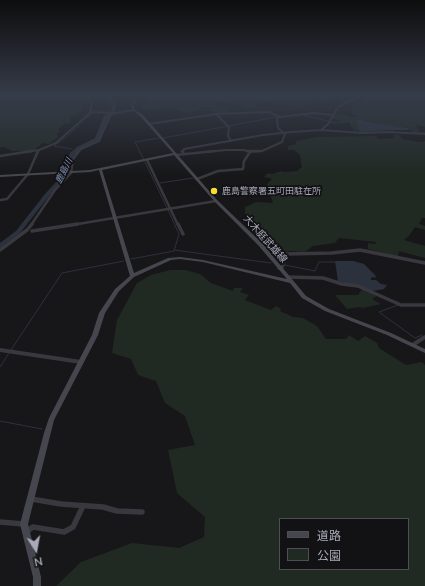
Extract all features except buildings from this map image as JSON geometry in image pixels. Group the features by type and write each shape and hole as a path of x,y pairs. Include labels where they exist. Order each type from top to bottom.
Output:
{"street":[{"path":"0,156 39,150 56,143 80,122"},
{"path":"0,250 26,230 55,190 71,173 73,159 82,149 99,142 107,122"},
{"path":"149,124 160,122"},
{"path":"224,122 228,126 228,136 231,141"},
{"path":"277,122 278,128 286,134"},
{"path":"321,130 329,122"},
{"name":"大木庭武雄線","path":"149,124 216,201 249,232 304,297 327,310 414,344 425,351"},
{"path":"184,154 182,151 184,149 263,135 321,130 361,133 389,132 425,134"},
{"path":"0,176 71,173 101,170 175,155 226,150 244,150 250,152 264,150 282,142 286,134"},
{"path":"0,200 7,198 28,174 39,150"},
{"path":"197,179 218,171 243,169 244,161 250,152"},
{"path":"146,160 183,234"},
{"path":"101,170 132,276"},
{"path":"32,231 216,201"},
{"path":"279,268 282,267 287,254 332,253 365,250 425,263"},
{"path":"37,586 37,577 24,524 51,420 95,336 102,313 108,302 117,290 132,276 170,259 180,258 203,261 290,280 324,278 342,284 358,286 401,305 424,307"},
{"path":"414,344 425,336"},
{"path":"0,350 81,362"},
{"path":"31,499 83,506 103,507 117,511 142,512"},
{"path":"25,532 33,527 64,532 73,527 83,506"},
{"path":"0,522 24,524"}],"green space":[{"path":"0,122 70,122 64,124 58,129 60,131 57,134 58,137 49,144 43,143 33,151 12,151 4,147 0,147"},
{"path":"350,122 363,122 361,132 355,131 350,125"},
{"path":"373,122 425,122 425,127 416,125 420,132 425,132 425,134 414,134 407,127 394,127"},
{"path":"393,135 399,135 403,139 419,142 425,141 425,218 422,218 419,224 425,226 425,230 415,227 409,236 404,240 425,246 425,258 399,251 398,257 368,249 368,243 375,244 376,242 339,238 335,243 313,246 305,252 290,251 286,252 283,257 277,256 282,249 279,245 274,247 269,240 272,237 250,220 245,214 245,207 256,202 273,203 267,184 272,179 264,177 268,173 272,174 281,171 297,171 302,167 300,155 294,150 288,150 288,146 296,144 296,141 317,137 376,136 379,139 394,138"},
{"path":"170,270 185,270 200,274 211,283 233,291 234,288 243,288 240,292 249,295 245,300 271,310 276,306 281,309 280,311 293,317 303,318 317,326 326,339 346,339 349,335 358,341 365,336 377,343 379,348 406,365 422,362 425,365 425,586 56,586 81,562 132,543 179,548 204,537 205,517 177,493 168,450 195,445 185,416 165,403 156,381 138,375 131,359 112,353 117,320 137,283 151,275"},
{"path":"362,289 377,296 372,299 381,304 363,308 359,307 347,309 335,295 358,295"}],"shaded area":[{"path":"357,122 372,122 409,128 408,130 361,132"},
{"path":"335,261 353,261 364,264 375,275 376,278 373,277 371,280 376,280 381,284 387,285 384,289 372,291 338,281"}],"waterway":[{"path":"77,128 82,122"},
{"name":"鹿島川","path":"0,246 18,232 60,181 72,154 79,148 97,139 104,122"},
{"path":"163,138 248,122"},
{"path":"332,122 342,122"},
{"path":"407,127 413,126"},
{"path":"69,135 75,129"},
{"path":"67,136 54,146 72,149"},
{"path":"144,160 135,142 159,138"},
{"path":"145,162 167,208"},
{"path":"160,183 193,178"},
{"path":"168,210 179,234 174,250"},
{"path":"131,259 174,250"},
{"path":"174,250 271,263"},
{"path":"11,350 62,273 124,261"},
{"path":"285,265 315,271 319,262 335,262"},
{"path":"398,305 379,312 415,338 422,335"},
{"path":"0,367 9,353"},
{"path":"0,421 42,429"}],"place":[{"name":"鹿島警察署五町田駐在所","path":"214,191"}]}
